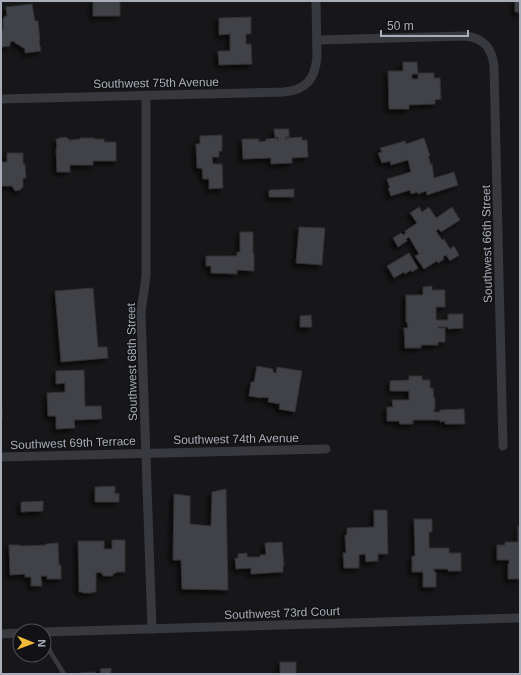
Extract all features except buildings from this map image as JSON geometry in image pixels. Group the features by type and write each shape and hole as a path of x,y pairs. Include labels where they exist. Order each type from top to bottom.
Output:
{"street":[{"path":"316,1 317,40"},
{"name":"Southwest 66th Street","path":"317,40 465,36 474,37 490,49 494,66 504,446"},
{"name":"Southwest 75th Avenue","path":"1,99 287,92 300,88 309,81 314,74 317,57 317,40"},
{"name":"Southwest 68th Street","path":"146,95 146,275 141,314 152,629"},
{"name":"Southwest 74th Avenue","path":"146,453 326,449"},
{"name":"Southwest 69th Terrace","path":"1,457 146,453"},
{"name":"Southwest 73rd Court","path":"52,632 520,618"},
{"path":"1,634 12,633"}],"lane":[{"path":"52,655 64,674"}]}
